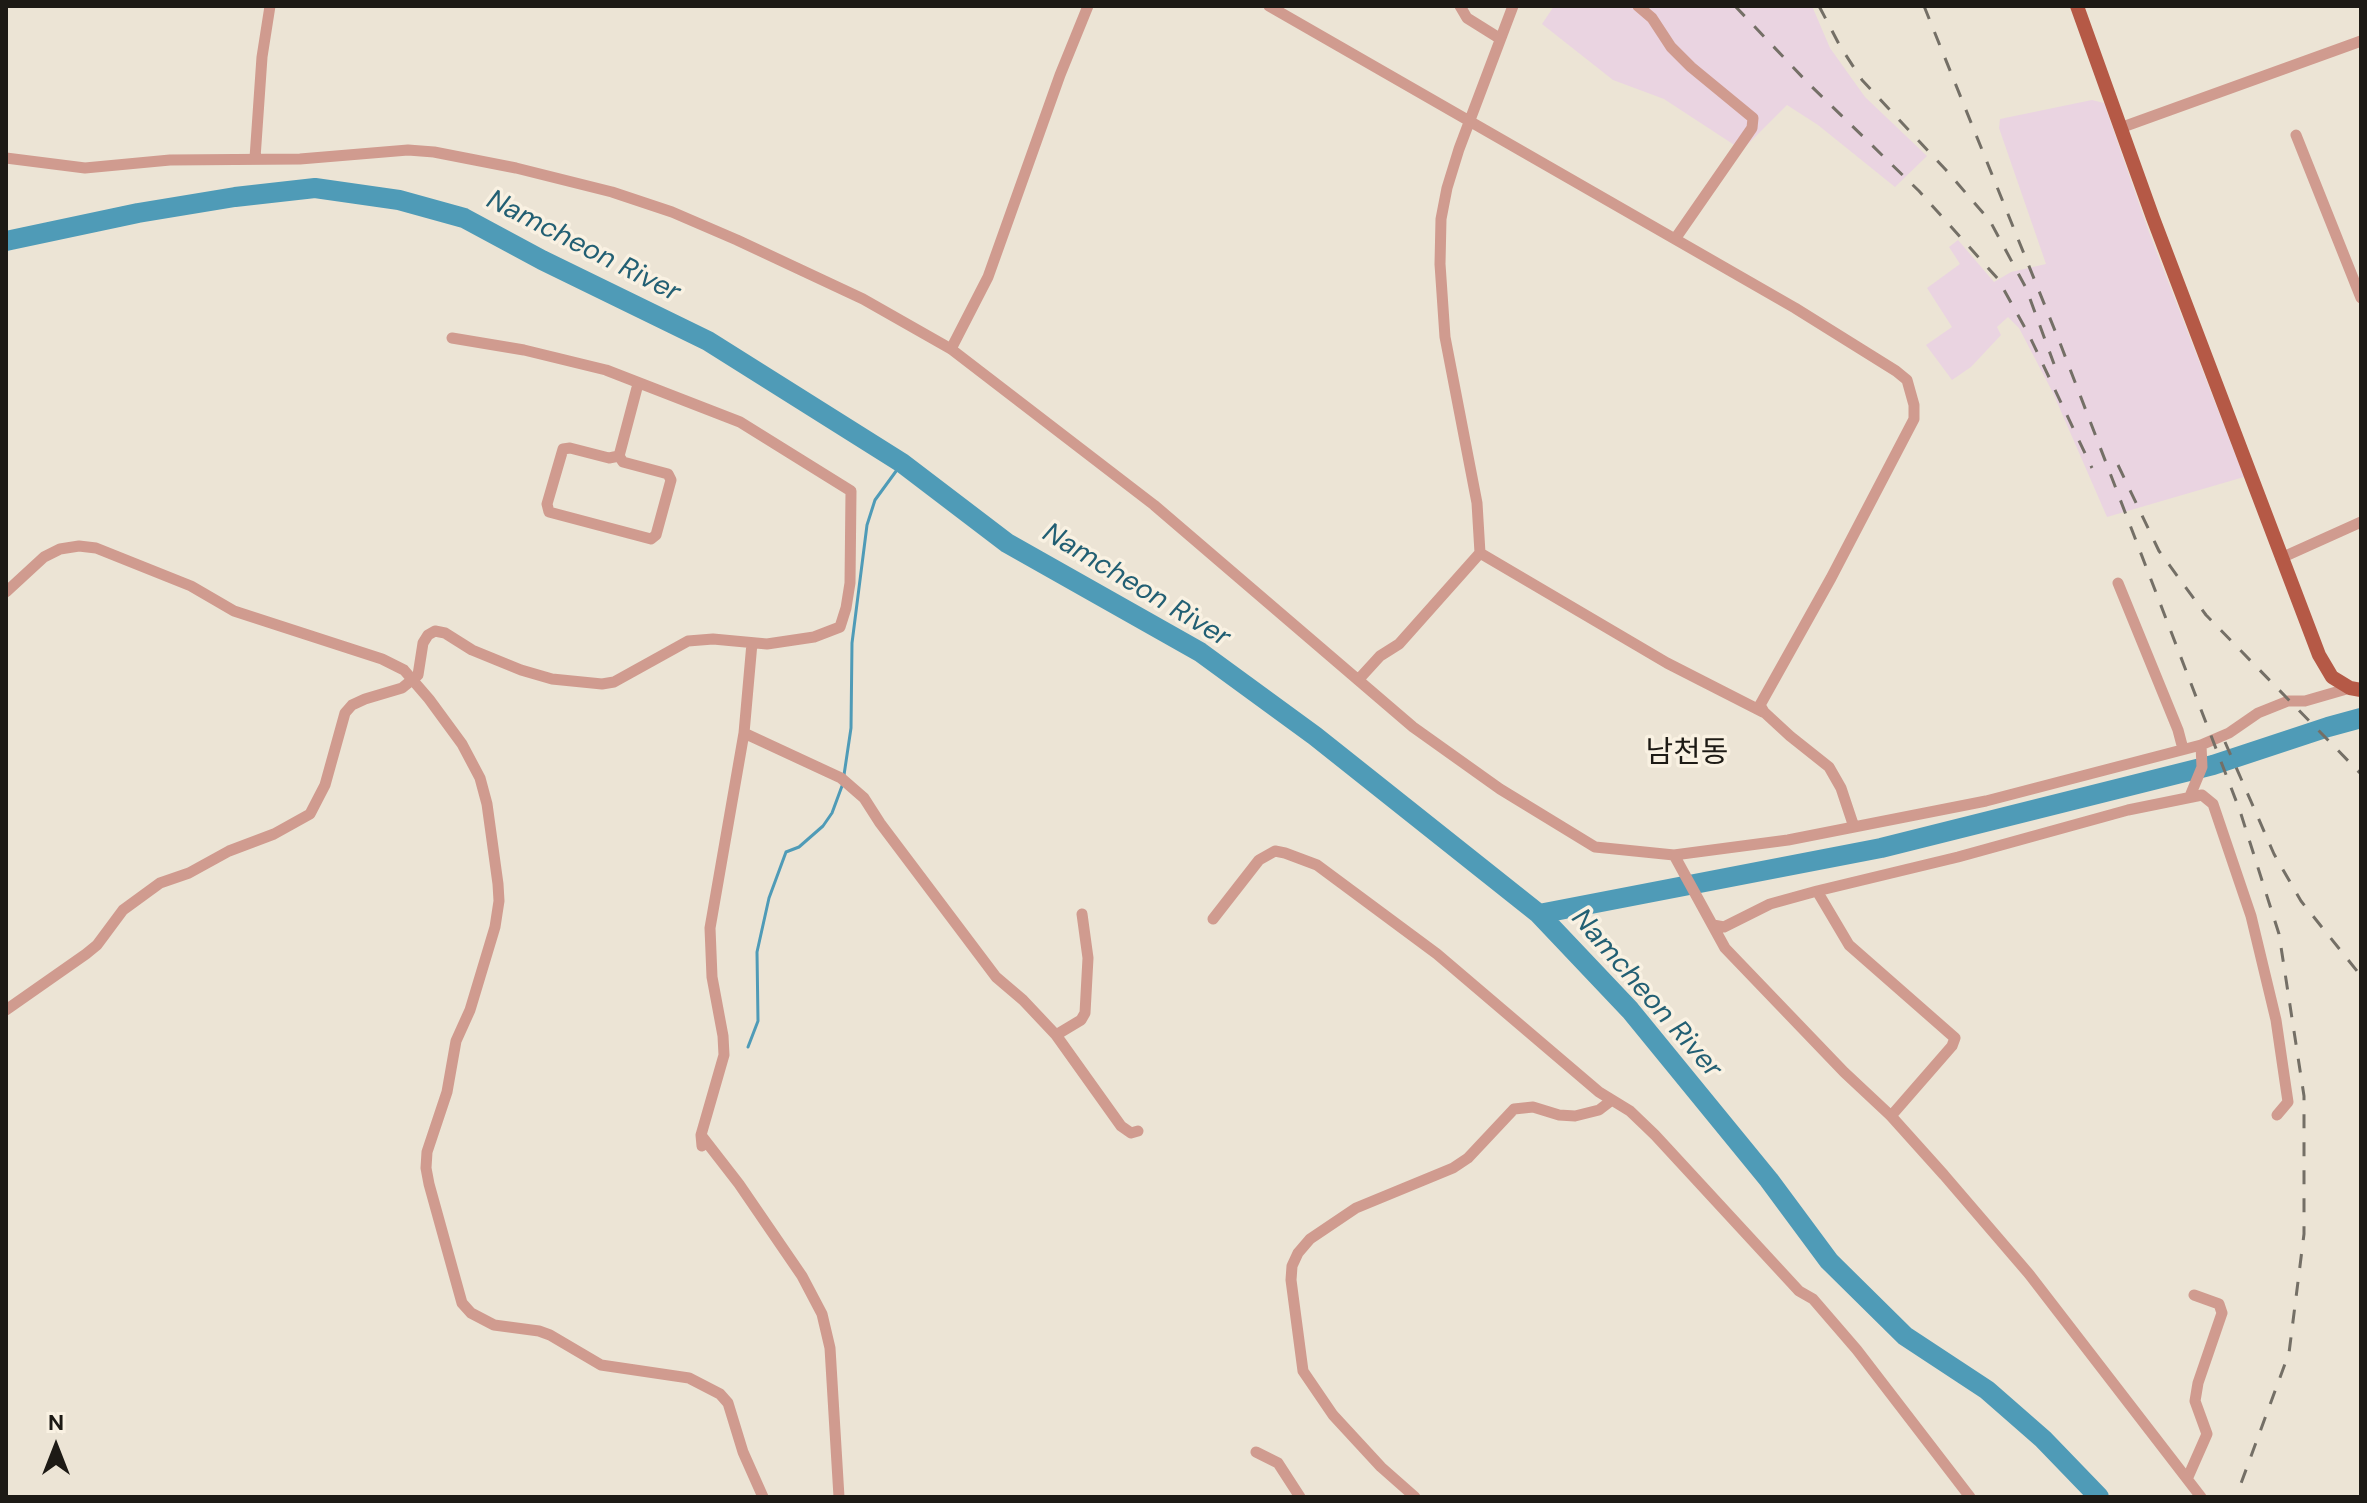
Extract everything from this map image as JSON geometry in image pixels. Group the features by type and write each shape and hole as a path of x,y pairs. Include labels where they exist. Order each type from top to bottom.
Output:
{"main road":[{"path":"2077,6 2120,128 2325,669 2332,677 2356,689"}],"street":[{"path":"255,158 262,57 270,6"},
{"path":"951,349 988,277 1088,6"},
{"path":"1269,6 1795,308 1907,380 1914,405 1914,419 1760,705 1764,712"},
{"path":"1460,6 1467,18 1499,38"},
{"path":"1359,679 1380,656 1399,644 1480,553 1481,533 1475,490 1445,337 1440,264 1441,219 1447,188 1469,121 1513,6"},
{"path":"1638,6 1652,18 1671,47 1691,67 1753,118 1752,128 1675,239"},
{"path":"2120,128 2361,41"},
{"path":"2296,135 2361,298"},
{"path":"6,158 85,168 170,160 300,159 368,151 434,152 612,192 672,212 816,276 951,349 1154,505 1413,727 1595,847 1674,855 1788,840 1986,801 2201,745 2229,733 2258,713 2288,701 2305,701 2356,689"},
{"path":"6,1010 97,945 123,910 160,883 274,834 310,814 325,785 345,713 352,705 392,693 411,680 420,671 423,643 435,631 521,670 552,679 602,684 614,682 688,641 797,641 840,627 850,583 851,491 740,422 606,370 551,356 452,338"},
{"path":"619,456 609,458 563,449 547,504 549,512 651,539 656,535 671,480 668,474 623,462 619,456 638,384"},
{"path":"2281,558 2361,522"},
{"path":"6,592 44,557 60,549 79,546 96,548 191,586 234,611 357,648 404,670 451,728 480,778 487,804 498,884 495,927 470,1010 456,1041 447,1092 427,1152 426,1168 462,1303 471,1313 494,1325 550,1335 601,1365 689,1378 720,1394 728,1403 743,1452 763,1497"},
{"path":"1480,553 1654,656 1764,712 1829,767 1841,788 1854,827"},
{"path":"2118,583 2183,749"},
{"path":"752,643 744,733 710,928 712,977 724,1055 702,1141 718,1155 802,1276 822,1314 830,1348 839,1497"},
{"path":"744,733 841,778 864,798 968,943 996,977 1056,1035 1121,1126 1131,1133 1138,1131"},
{"path":"2190,796 2202,767 2201,745"},
{"path":"1713,925 1724,927 1770,904 1817,891 2202,795 2213,804 2251,916 2276,1020 2288,1102 2277,1115"},
{"path":"1213,919 1259,860 1275,851 1317,865 1437,954 1599,1092 1630,1111 1655,1135 1799,1291 1813,1299 1857,1350 1970,1497"},
{"path":"1674,855 1725,948 1844,1072 1891,1116 2029,1274 2201,1497"},
{"path":"1817,891 1849,945 1955,1038 1952,1046 1891,1116"},
{"path":"1056,1035 1081,1020 1085,1013 1088,958 1082,914"},
{"path":"1415,1497 1381,1467 1333,1415 1303,1371 1291,1280 1292,1266 1298,1253 1310,1239 1356,1208 1453,1168 1468,1158 1514,1109 1533,1107 1575,1116 1599,1110 1612,1100"},
{"path":"2188,1477 2207,1434 2195,1401 2198,1383 2222,1313 2219,1304 2194,1295"},
{"path":"1256,1452 1278,1463 1300,1497"}],"shaded area":[{"path":"1554,6 1812,6 1830,48 1865,97 1927,156 1895,187 1818,125 1787,105 1742,150 1664,99 1613,80 1542,24"},
{"path":"2092,100 2104,103 2149,232 2244,477 2107,517 2053,393 2019,328 2008,317 1997,327 2001,335 1971,367 1952,380 1926,345 1952,327 1927,288 1960,264 1949,247 1958,240 1994,282 2011,272 2046,264 1999,128 2000,119"}],"waterway":[{"name":"Namcheon River","path":"6,241 138,213 315,188 399,200 464,218 708,341 902,463 1007,543 1200,652 1315,736 1539,914 1630,1010 1769,1180 1829,1261 1905,1336 1987,1390 2043,1439 2099,1497"},
{"path":"844,775 851,728 852,643 867,525 875,500 902,463"},
{"path":"1539,914 1881,848 2213,765 2361,718"},
{"path":"748,1047 758,1021 757,952 769,898 786,852 799,847 823,826 832,813 842,786"}],"railway":[{"path":"1735,6 1809,84 1919,191 1998,279 2029,335 2092,468"},
{"path":"1819,6 1862,80 1990,221 2026,288 2054,364"},
{"path":"1924,6 2060,343 2240,811 2279,934 2304,1096 2304,1234 2289,1353 2236,1497"},
{"path":"2118,465 2159,551 2206,615 2361,774"},
{"path":"2225,742 2274,854 2301,901 2361,976"}],"district":[{"name":"남천동","path":"1687,754"}]}
